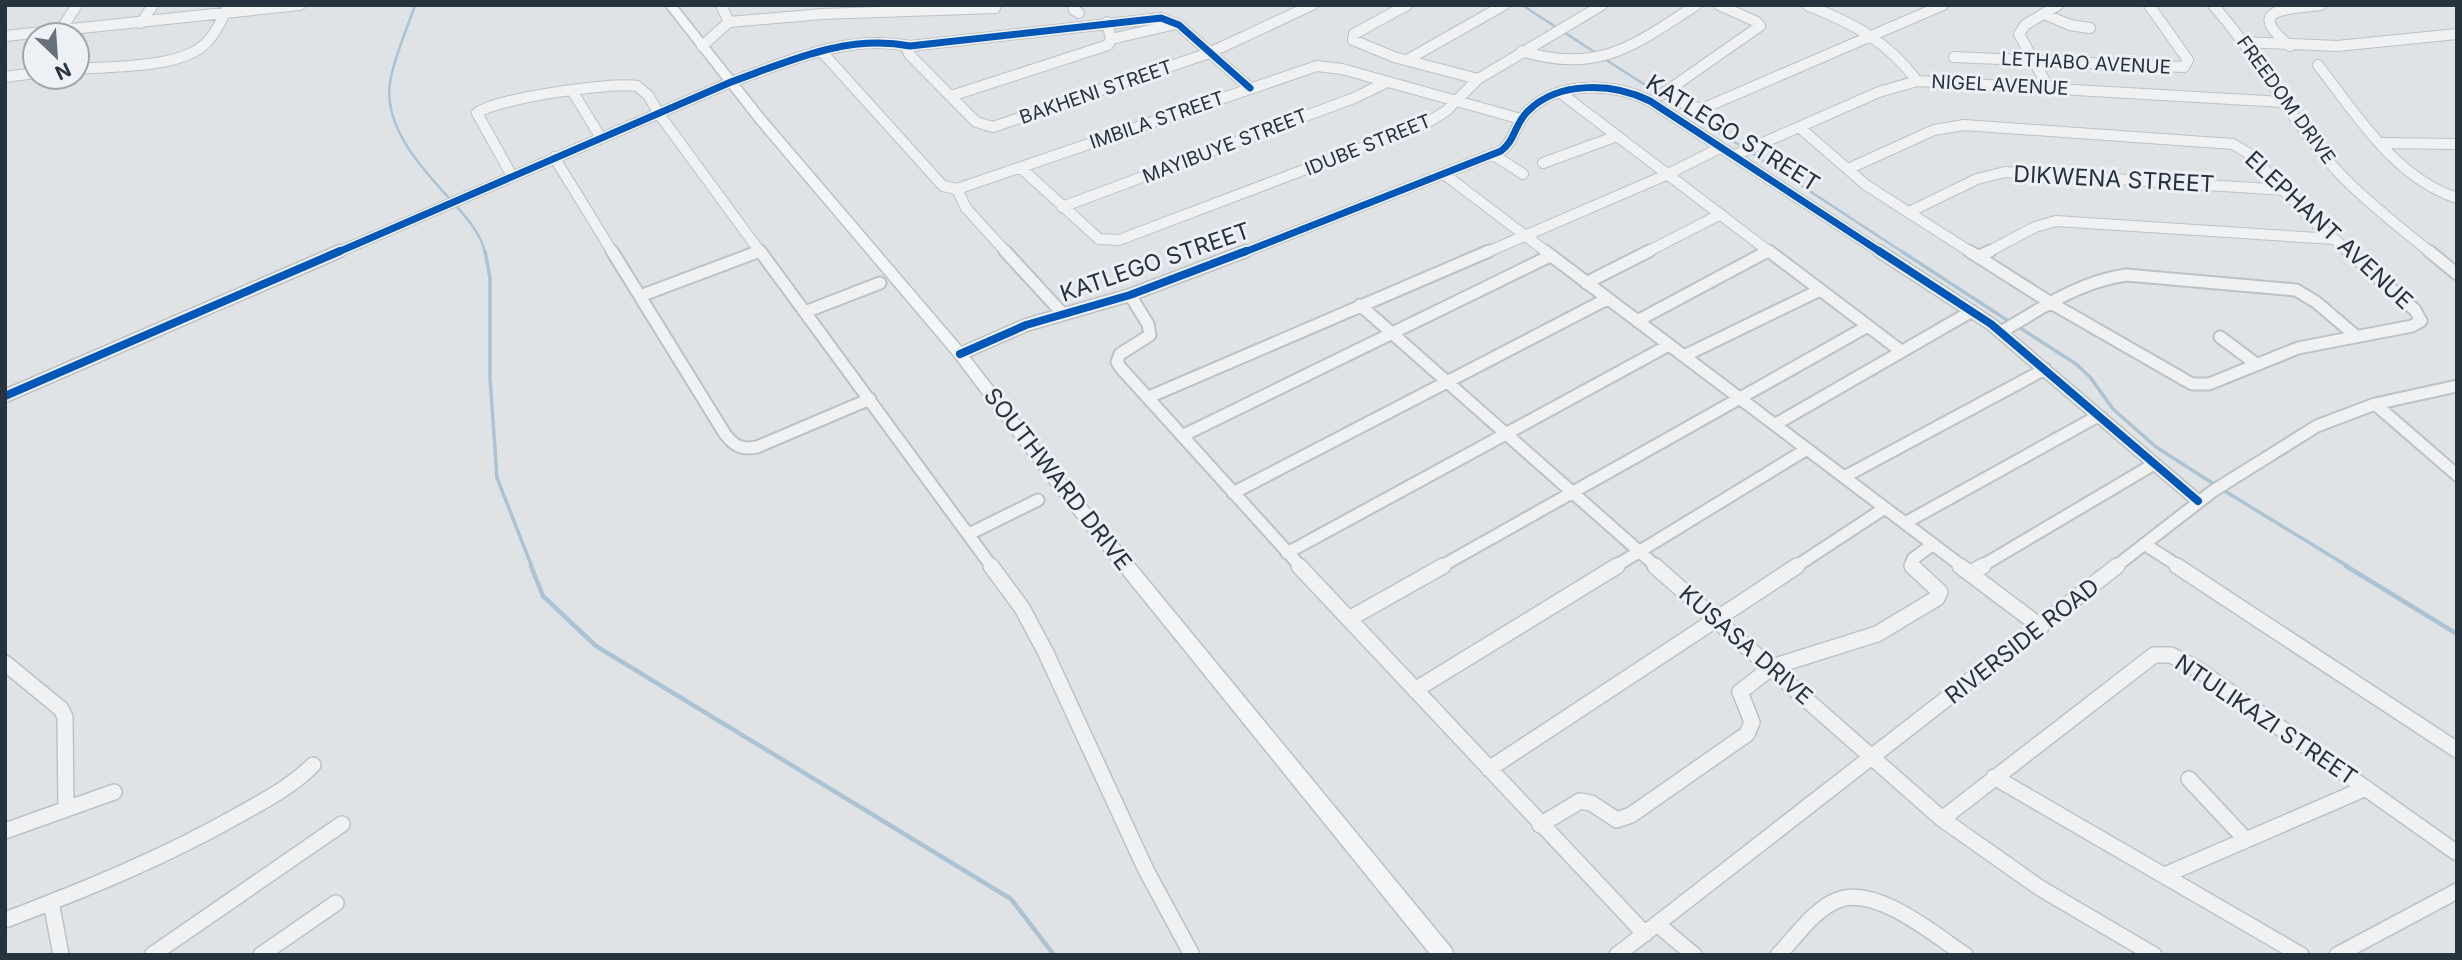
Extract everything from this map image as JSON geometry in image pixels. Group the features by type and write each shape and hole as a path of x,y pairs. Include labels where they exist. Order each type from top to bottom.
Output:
{"main road":[{"name":"SOUTHWARD DRIVE","path":"670,5 731,82 960,354 1062,487 1444,955"}],"street":[{"path":"67,21 77,5"},
{"path":"141,23 153,5"},
{"path":"91,68 165,60 191,54 208,42 229,5"},
{"path":"91,28 300,5"},
{"path":"721,5 729,22"},
{"name":"BAKHENI STREET","path":"910,46 907,49 908,54 976,122 993,127 1209,53 1312,5"},
{"path":"1407,5 1352,37 1362,46 1478,79"},
{"path":"1407,60 1504,5"},
{"name":"IDUBE STREET","path":"1062,207 1099,239 1110,242 1128,238 1425,124 1446,111 1478,79 1602,5"},
{"path":"1522,51 1563,64 1608,55 1637,43 1696,5"},
{"path":"1650,101 1760,26 1757,22 1719,5"},
{"path":"1807,5 1873,34 1900,57 1917,81"},
{"path":"1666,92 1689,107 1704,108 1942,5"},
{"path":"2048,87 2021,39 2020,29 2058,5"},
{"name":"LETHABO AVENUE","path":"1954,57 2184,67 2188,60 2149,5"},
{"name":"FREEDOM DRIVE","path":"2213,5 2244,43 2283,102 2349,183 2457,274"},
{"path":"2290,46 2274,33 2268,21 2269,16 2290,6 2320,5"},
{"path":"702,46 729,22 823,9 995,7 994,34"},
{"path":"2044,14 2070,25 2090,28"},
{"path":"5,396 731,82 842,43 887,40 910,46 1153,17 1176,24 1250,88"},
{"path":"951,96 1103,48 1112,43 1107,22"},
{"path":"1111,39 1176,24"},
{"path":"2244,43 2337,46 2457,34"},
{"path":"822,52 943,186 957,189 966,208 1063,314"},
{"path":"2318,65 2382,144 2424,186 2440,195 2457,198"},
{"name":"IMBILA STREET","path":"957,189 1317,66 1342,69 1521,119"},
{"name":"NIGEL AVENUE","path":"1733,156 1893,87 1917,81 2283,102"},
{"name":"MAYIBUYE STREET","path":"1062,207 1354,98 1387,82"},
{"path":"512,176 479,120 478,110 503,100 638,85 646,90 659,114 1022,608 1054,665 1146,871 1192,955"},
{"name":"KATLEGO STREET","path":"960,354 1026,325 1130,295 1492,154 1511,143 1521,119 1538,103 1562,94 1617,88 1650,101 1972,311 2001,332 2199,501"},
{"path":"573,92 601,138"},
{"path":"1562,94 1901,351"},
{"name":"ELEPHANT AVENUE","path":"1985,125 2232,144 2252,155 2285,190 2334,239 2407,303 2421,321 2412,326 2298,348 2255,363 2209,384 2192,384 2051,303 1866,186 1848,169 1934,130 1985,125"},
{"path":"1799,127 1848,169"},
{"path":"1544,163 1617,136"},
{"path":"2382,144 2457,144"},
{"path":"1149,397 1666,175 1720,148"},
{"path":"1492,154 1523,174"},
{"path":"554,157 725,434 741,449 757,447 870,399"},
{"path":"1021,168 1062,207"},
{"name":"DIKWENA STREET","path":"1909,212 1977,179 2005,172 2285,190"},
{"path":"1444,174 2041,627"},
{"path":"1586,283 1719,215"},
{"path":"1980,256 2035,227 2056,221 2334,239"},
{"path":"640,296 760,251"},
{"path":"1637,321 1768,251"},
{"path":"1182,436 1550,256"},
{"path":"2444,264 2457,262"},
{"path":"2001,332 2086,283 2110,276 2126,275 2287,288 2309,297 2356,336"},
{"path":"805,312 880,283"},
{"path":"1684,356 1820,290"},
{"path":"1130,295 1148,324 1150,335 1120,354 1117,362 1287,553 1541,825 1651,929 1694,955"},
{"path":"1233,492 1607,299"},
{"name":"KUSASA DRIVE","path":"1360,305 1942,820 2040,888 2154,955"},
{"path":"1776,424 1972,311"},
{"path":"1349,619 1868,326"},
{"path":"2220,337 2255,363"},
{"path":"1287,553 1669,345"},
{"path":"1844,477 2045,369"},
{"name":"RIVERSIDE ROAD","path":"1617,955 2213,491 2317,426 2375,404 2457,386"},
{"path":"2375,404 2457,475"},
{"path":"1905,523 2098,416"},
{"path":"1415,690 1807,449"},
{"path":"1971,573 2154,464"},
{"path":"969,534 1038,500"},
{"path":"1489,769 1885,508"},
{"path":"1541,825 1580,801 1591,803 1617,820 1631,815 1747,734 1752,722 1740,692 1772,667 1877,634 1937,598 1940,592 1937,587 1911,565 1913,559 1933,544"},
{"path":"2144,544 2457,750"},
{"name":"NTULIKAZI STREET","path":"1942,820 2154,655 2163,652 2190,664 2457,853"},
{"path":"5,663 61,709 65,718 66,809"},
{"path":"5,920 157,857 228,822 290,785 313,765"},
{"path":"1994,777 2301,955"},
{"path":"2189,779 2246,840"},
{"path":"2165,875 2365,788"},
{"path":"5,831 114,792"},
{"path":"152,955 342,824"},
{"path":"2337,955 2457,891"},
{"path":"1778,955 1825,908 1851,894 1866,896 1882,903 1965,955"},
{"path":"51,902 61,955"},
{"path":"261,955 336,904"}],"waterway":[{"path":"415,5 391,77 389,94 392,111 406,144 471,224 485,253"},
{"path":"1522,5 1596,53"},
{"path":"1603,58 1744,148"},
{"path":"1750,152 1904,253"},
{"path":"485,251 490,278 490,378 497,478 532,567"},
{"path":"1901,251 2010,322"},
{"path":"2017,326 2076,364 2090,377 2113,409 2156,447 2217,486"},
{"path":"2223,490 2349,567"},
{"path":"531,566 543,596 596,646 1011,899 1054,955"},
{"path":"2346,566 2457,634"}],"cycle path":[{"path":"5,396 731,82 819,50 865,42 910,46 1161,18 1179,25 1250,88"},
{"path":"960,354 1026,325 1130,295 1198,270 1501,151 1513,137 1520,120 1528,110 1552,96 1580,89 1620,89 1650,101 1991,324 2198,501"}]}
